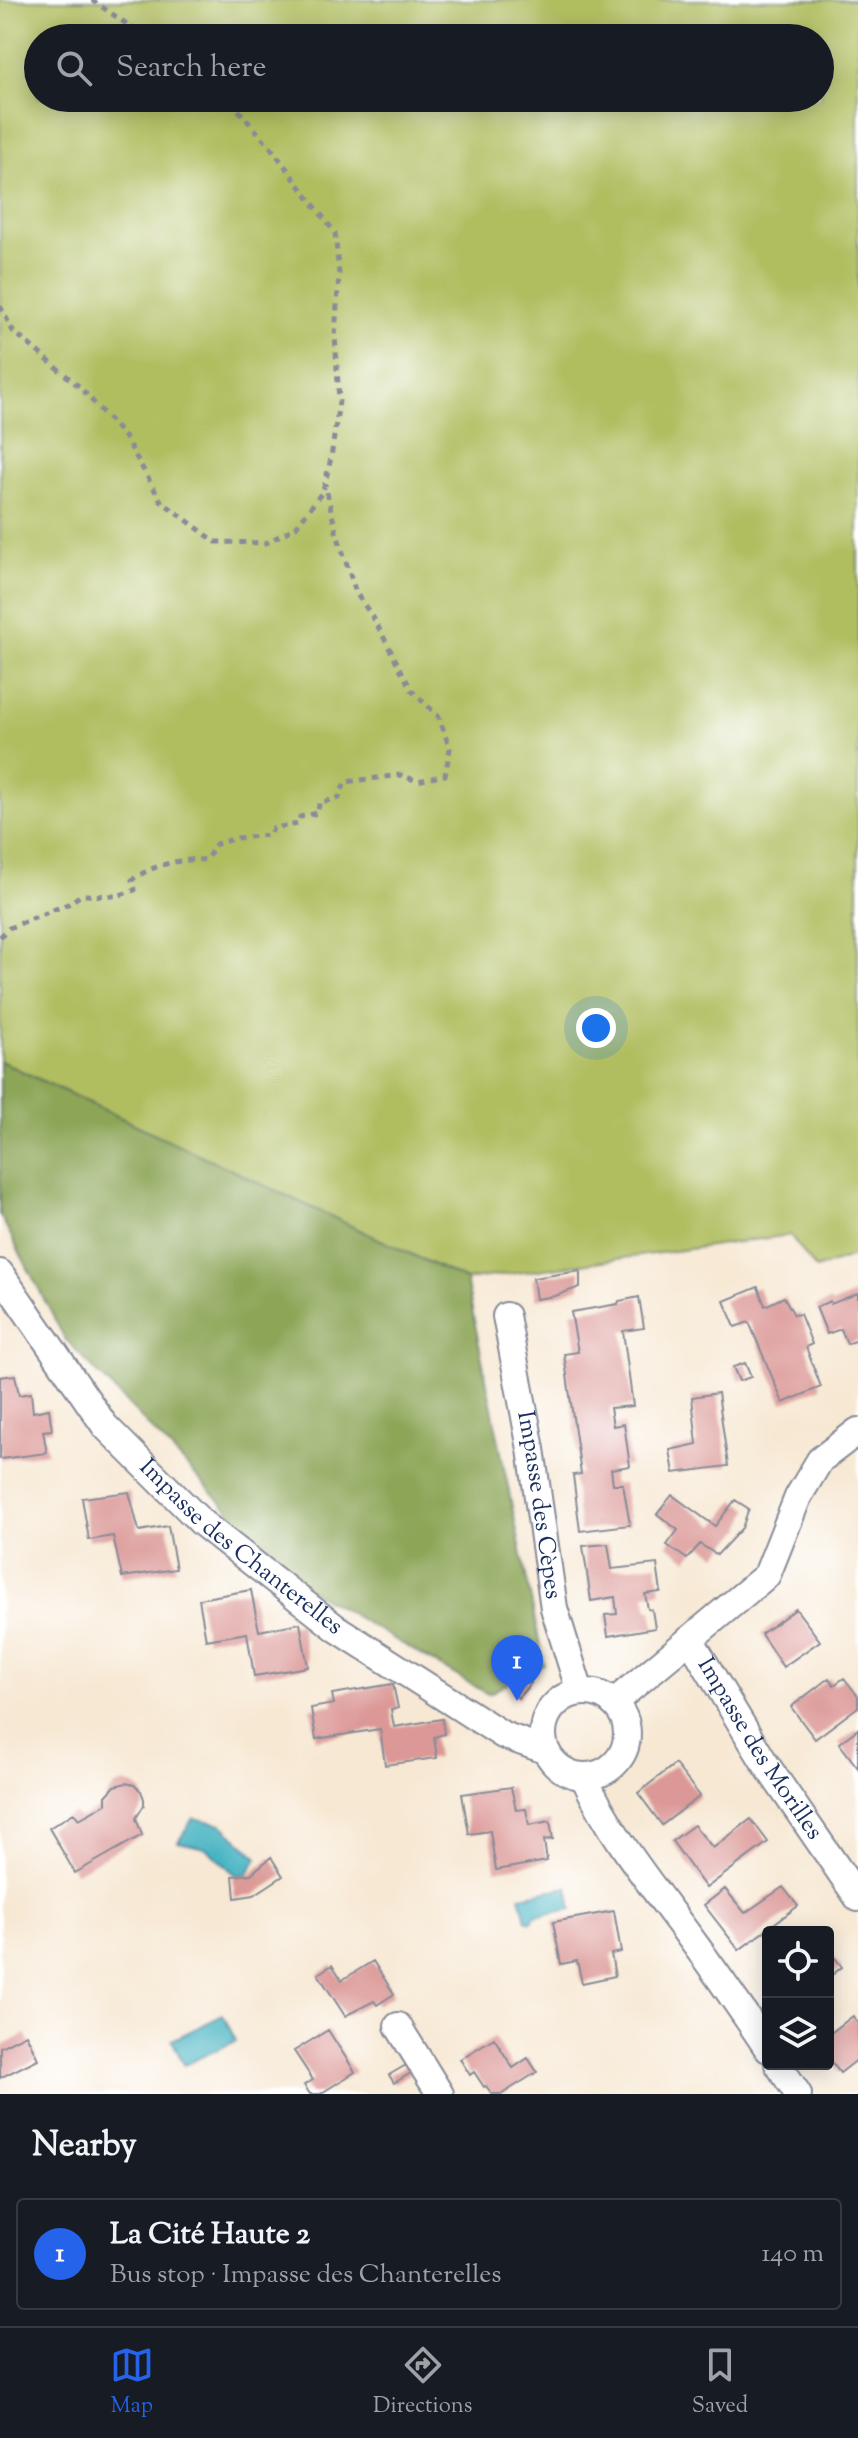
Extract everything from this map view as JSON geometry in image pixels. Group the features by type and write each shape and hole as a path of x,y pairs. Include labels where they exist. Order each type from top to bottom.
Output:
{"street":[{"name":"Impasse des Chanterelles","path":"0,1273 105,1426 202,1523 336,1628 503,1735 545,1750"},
{"name":"Impasse des Cèpes","path":"506,1316 531,1449 554,1608 580,1692"},
{"path":"613,1703 767,1575 798,1497 820,1460 858,1431"},
{"name":"Impasse des Morilles","path":"690,1639 763,1760 858,1898"},
{"path":"580,1692 596,1693 613,1703 622,1714 627,1739 619,1760 601,1773 584,1777 562,1771 545,1750 542,1730 557,1702 580,1692"},
{"path":"584,1777 598,1807 627,1853 724,1983 762,2040"},
{"path":"398,2026 440,2094"},
{"path":"782,2070 798,2094"}],"path":[{"path":"92,0 127,24"},
{"path":"0,306 13,331 81,388 126,439 161,501 216,542 266,543 296,527 323,491 339,401 335,335 339,274 335,233 240,112"},
{"path":"0,937 9,928 68,904 81,895 117,896 135,890 132,880 143,872 190,858 206,860 216,844 236,838 270,835 273,828 298,824 300,817 318,813 319,803 339,798 345,782 400,775 418,781 445,775 450,749 439,717 412,691 374,619 356,593 324,483"}],"green space":[{"path":"0,0 858,0 858,1254 816,1269 790,1235 466,1280 0,1061"},
{"path":"0,1061 466,1280 544,1664 488,1694 300,1584 65,1339 0,1215"}],"water":[{"path":"193,1818 221,1824 258,1858 247,1874 236,1875 206,1848 178,1842"},
{"path":"568,1887 572,1909 535,1916 531,1922 526,1920 520,1896"},
{"path":"223,2015 236,2041 184,2065 172,2040"}],"building":[{"path":"580,1271 580,1287 536,1299 533,1278"},
{"path":"758,1287 765,1306 784,1297 794,1315 800,1314 812,1344 806,1347 821,1387 783,1403 749,1322 735,1327 724,1301"},
{"path":"858,1293 858,1340 847,1344 841,1329 827,1334 816,1307"},
{"path":"639,1297 644,1328 623,1331 633,1406 610,1408 613,1426 624,1424 630,1466 611,1469 613,1484 623,1484 630,1525 580,1531 573,1475 581,1474 564,1354 578,1352 571,1312"},
{"path":"745,1363 751,1377 739,1381 733,1367"},
{"path":"15,1375 19,1395 31,1393 33,1412 49,1409 52,1430 43,1431 47,1453 0,1459 0,1377"},
{"path":"718,1393 728,1466 674,1473 670,1450 697,1444 692,1397"},
{"path":"129,1492 139,1531 168,1526 176,1569 122,1577 113,1536 89,1540 82,1498"},
{"path":"672,1495 715,1526 735,1500 749,1509 742,1528 717,1555 700,1544 687,1559 667,1545 678,1530 657,1514"},
{"path":"608,1544 612,1569 657,1564 661,1592 645,1594 655,1628 608,1636 605,1615 617,1614 615,1597 591,1601 583,1546"},
{"path":"251,1590 259,1631 300,1623 308,1667 254,1676 247,1633 206,1640 199,1599"},
{"path":"796,1609 820,1641 783,1667 761,1634"},
{"path":"524,1677 531,1683 518,1698 512,1692"},
{"path":"829,1678 834,1685 844,1678 858,1696 858,1707 815,1739 791,1707"},
{"path":"393,1684 398,1708 391,1710 394,1727 442,1719 444,1734 434,1737 437,1758 385,1765 380,1729 316,1739 311,1708 334,1704 332,1694"},
{"path":"858,1729 858,1768 839,1743"},
{"path":"675,1764 700,1796 662,1825 638,1793"},
{"path":"126,1783 141,1791 144,1799 136,1818 142,1835 75,1873 49,1828 74,1813 79,1819 106,1804 106,1796 115,1786"},
{"path":"511,1787 516,1810 526,1809 529,1825 550,1821 553,1839 544,1840 547,1861 496,1870 490,1831 469,1834 462,1794"},
{"path":"751,1819 768,1842 706,1888 672,1841 694,1825 713,1848"},
{"path":"271,1857 283,1876 254,1895 235,1898 233,1876 251,1874"},
{"path":"783,1887 798,1906 771,1926 762,1926 762,1933 739,1950 704,1905 725,1889 745,1913"},
{"path":"614,1911 621,1952 611,1954 615,1976 582,1983 577,1961 561,1964 553,1922"},
{"path":"834,1957 842,1967 834,1973"},
{"path":"373,1961 394,1994 377,2005 374,2001 345,2016 318,1974 332,1965 342,1980"},
{"path":"853,2016 858,2023 858,2059 840,2073 834,2065 834,2030"},
{"path":"328,2030 355,2072 320,2094 310,2094 304,2085 313,2080 294,2051"},
{"path":"26,2034 38,2059 0,2078 0,2047"},
{"path":"494,2038 513,2068 528,2058 537,2072 502,2094 492,2094 474,2072 470,2075 460,2059"},
{"path":"406,2065 411,2073 394,2083 389,2075"}],"place":[{"name":"La Cité Haute 2","path":"517,1701"}]}
